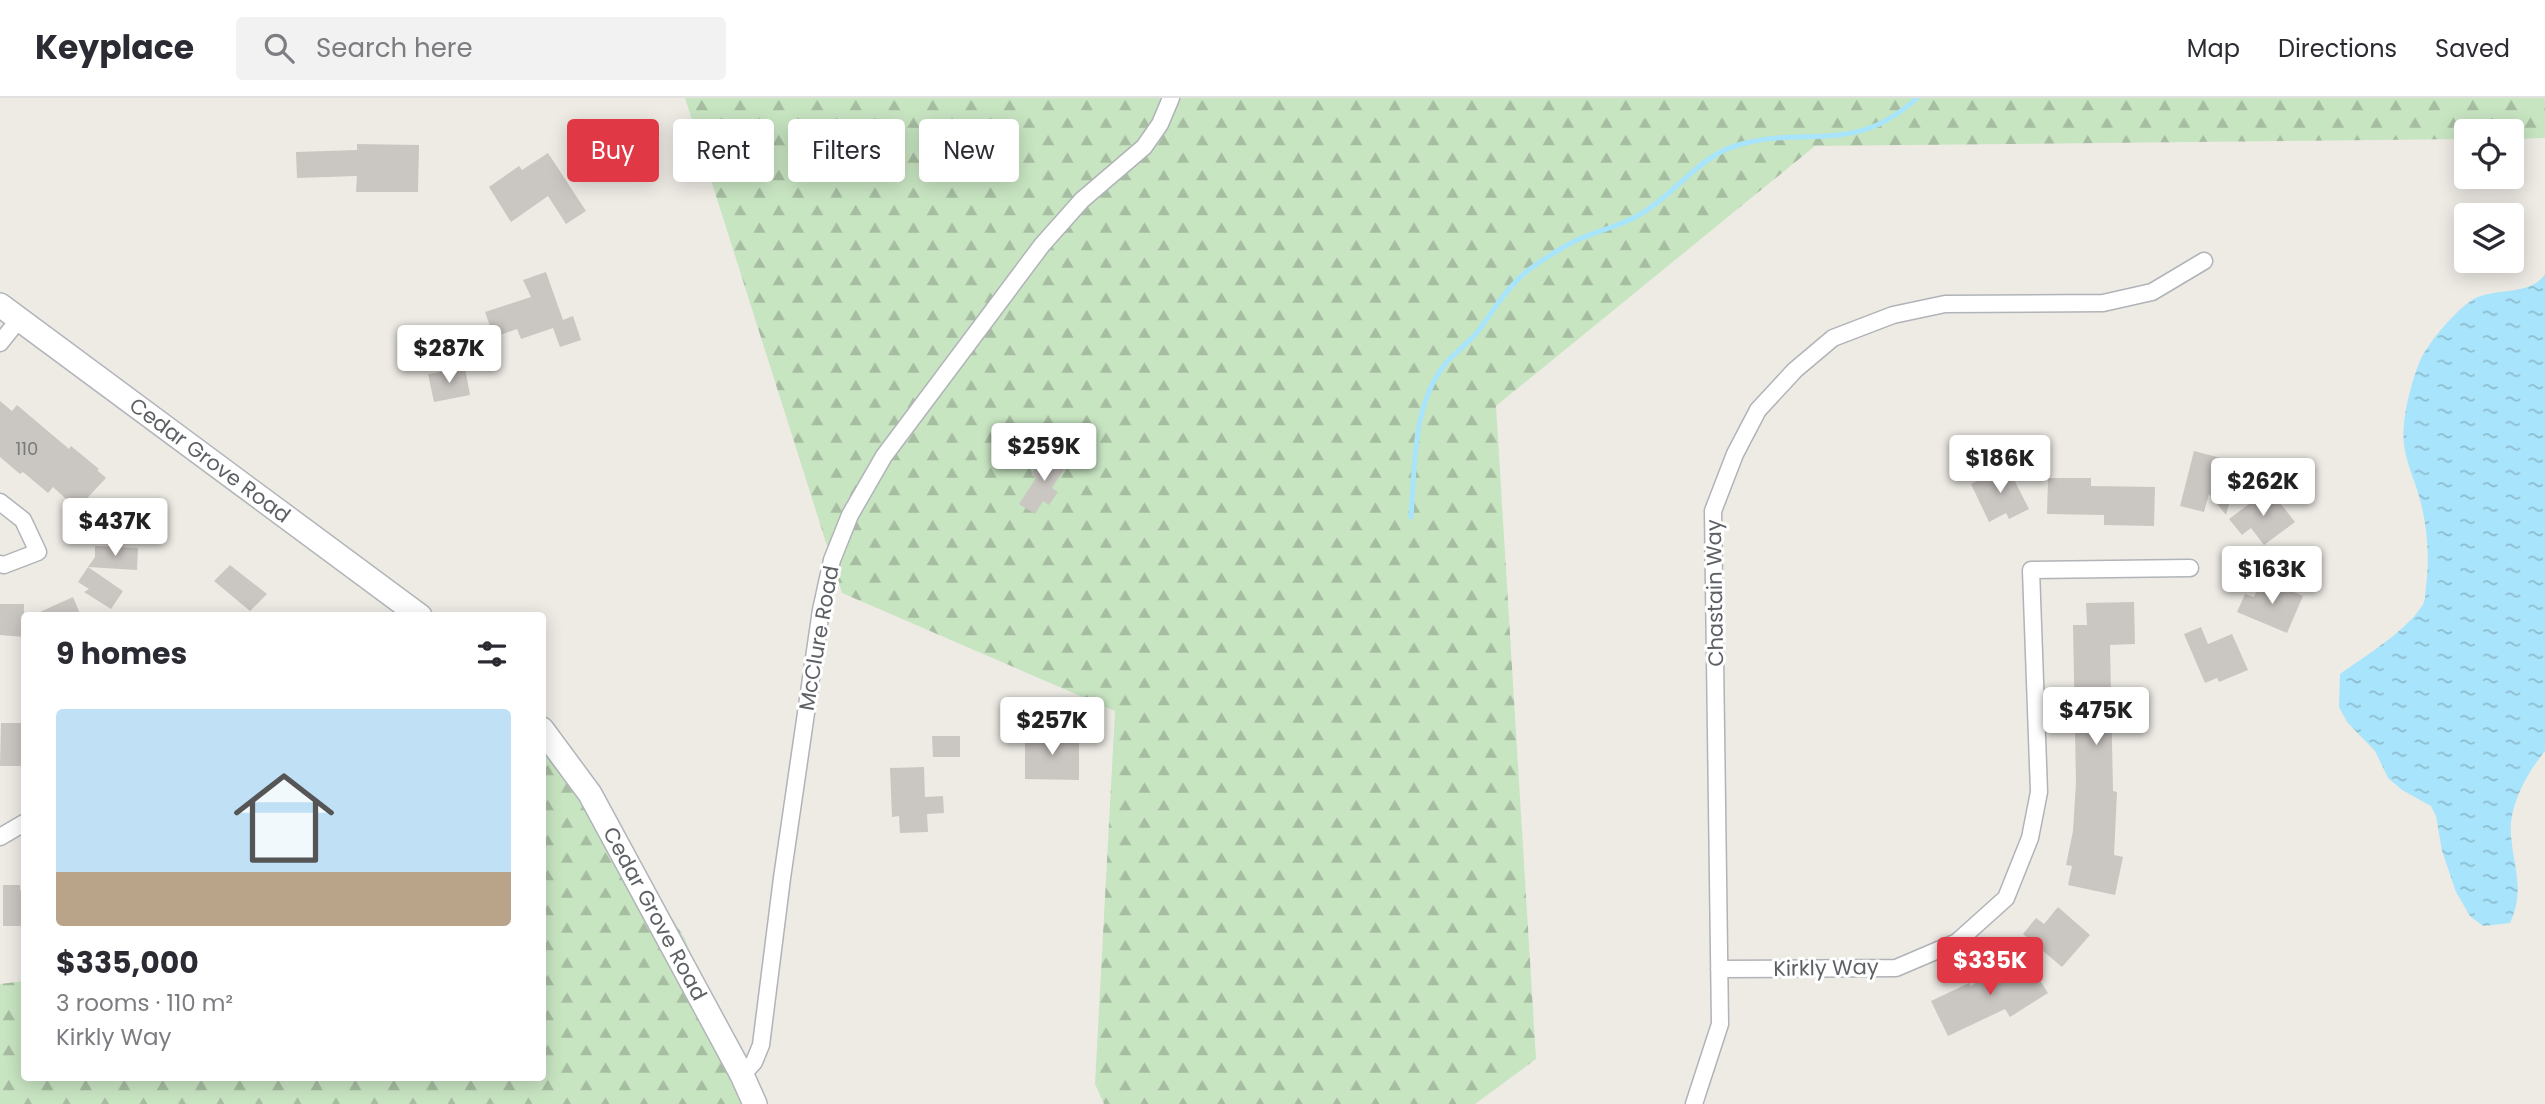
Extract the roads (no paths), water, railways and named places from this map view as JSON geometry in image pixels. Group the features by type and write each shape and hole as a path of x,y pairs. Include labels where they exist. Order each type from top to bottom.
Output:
{"main road":[{"name":"Cedar Grove Road","path":"0,305 415,612"},
{"name":"Cedar Grove Road","path":"546,734 590,794 742,1075 755,1104"}],"street":[{"name":"McClure Road","path":"742,1075 754,1062 761,1045 821,610 832,560 850,515 884,456 1042,245 1082,200 1144,147 1160,124 1171,98"},
{"name":"Chastain Way","path":"1694,1104 1720,1024 1713,511 1735,454 1758,410 1795,370 1833,338 1893,315 1945,304 2103,303 2152,292 2204,261"},
{"path":"0,343 20,318"},
{"path":"0,502 23,520 38,552 4,565 0,564"},
{"name":"Kirkly Way","path":"1719,969 1896,968 1958,942 2006,898 2030,838 2039,792 2031,570 2190,568"},
{"path":"0,836 21,825"}],"water":[{"path":"2545,274 2545,751 2526,780 2513,814 2511,836 2518,889 2510,923 2483,926 2470,916 2456,892 2431,806 2402,790 2388,778 2375,751 2347,722 2339,707 2340,674 2406,625 2424,602 2428,564 2426,529 2422,506 2406,458 2403,435 2410,391 2424,354 2450,319 2472,300 2530,286"}],"waterway":[{"path":"1411,517 1417,437 1426,398 1445,364 1475,335 1504,295 1525,272 1575,241 1639,215 1698,167 1723,151 1763,140 1851,133 1872,127 1894,116 1917,98"}]}
